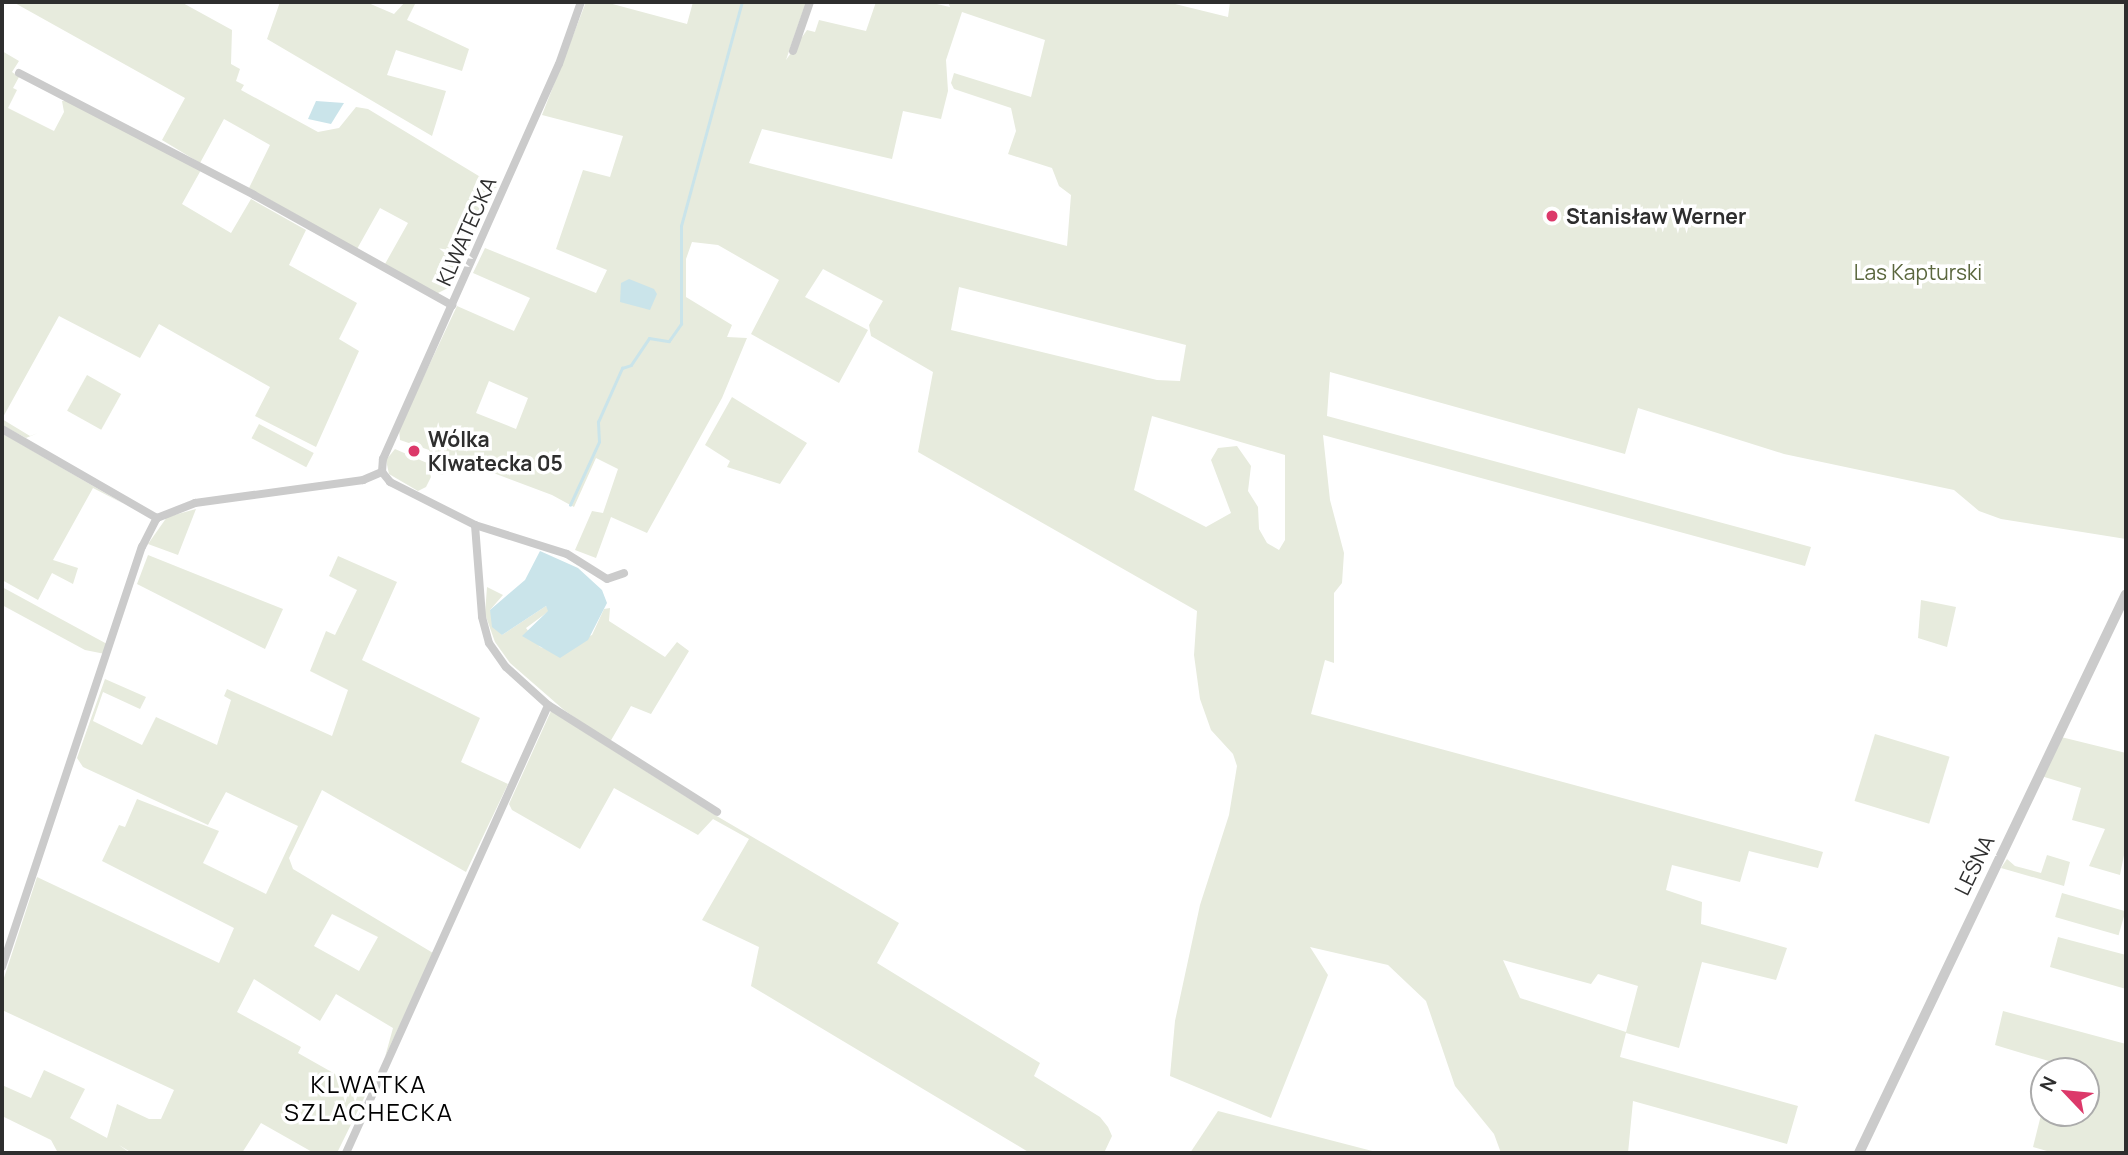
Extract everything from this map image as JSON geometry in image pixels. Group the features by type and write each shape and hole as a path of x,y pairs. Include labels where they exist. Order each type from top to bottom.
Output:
{"street":[{"name":"KLWATECKA","path":"382,472 383,459 559,64 581,2"},
{"path":"793,51 810,2"},
{"path":"19,73 254,195 452,305"},
{"path":"2,429 157,519"},
{"path":"2,967 142,547 157,519 195,503 363,480 382,472 390,482 475,525 567,554 607,579 624,573"},
{"path":"475,525 482,617 489,643 506,667 548,705 717,812"},
{"name":"LEŚNA","path":"1859,1153 2126,594"},
{"path":"346,1153 548,705"}],"green space":[{"path":"13,2 181,2 232,30 231,64 240,69 236,81 244,85 241,90 318,132 339,128 356,107 368,109 497,187 450,287 436,294 385,264 408,223 380,208 357,249 249,188 270,145 224,119 200,163 162,140 185,98"},
{"path":"280,2 366,2 394,14 405,2 416,2 407,20 469,49 462,71 396,50 387,75 446,91 432,136 267,39"},
{"name":"Las Kapturski","path":"586,2 605,2 687,24 693,2 806,2 786,60 807,30 815,32 819,20 866,31 876,2 928,2 950,7 948,2 1167,2 1228,17 1230,2 2126,2 2126,539 2001,519 1979,511 1954,490 1784,454 1638,408 1625,454 1330,372 1327,416 1811,547 1805,566 1323,435 1330,500 1344,553 1342,583 1334,593 1334,663 1325,660 1311,714 1823,852 1818,868 1749,851 1740,882 1672,865 1666,890 1702,902 1701,924 1787,948 1776,980 1702,962 1679,1048 1626,1033 1620,1057 1798,1106 1787,1144 1633,1101 1628,1153 1501,1153 1494,1134 1455,1086 1426,1001 1388,965 1310,947 1328,975 1271,1118 1170,1076 1175,1021 1200,905 1229,815 1237,766 1233,754 1211,730 1200,699 1194,655 1197,611 918,452 933,372 871,336 869,325 883,301 823,269 805,297 868,330 839,383 751,334 779,280 718,245 692,242 686,259 686,297 732,325 727,337 747,338 722,398 647,533 611,517 596,558 575,550 592,511 603,513 618,469 596,458 574,507 552,495 451,457 443,475 439,474 429,450 400,440 399,429 457,306 514,331 530,298 473,273 485,248 596,293 607,270 556,249 583,170 610,177 623,136 542,115","holes":["962,12 1045,40 1031,97 954,73 951,83 954,89 1011,108 1016,131 1008,154 1052,168 1059,186 1071,195 1067,246 749,163 762,129 892,159 903,111 941,119 948,91 946,60","959,287 1186,345 1180,381 1157,380 951,330","489,381 528,398 516,429 476,413","1152,416 1285,455 1285,540 1279,550 1267,543 1259,529 1258,507 1248,491 1251,466 1237,446 1218,448 1211,460 1231,513 1206,527 1134,490","1503,960 1591,984 1598,974 1638,986 1626,1032 1520,998"]},
{"path":"2,51 19,61 12,72 19,77 13,88 17,90 8,108 54,131 64,112 62,101 70,101 201,170 182,204 231,233 251,199 306,230 289,265 357,303 339,339 359,351 316,447 255,416 270,387 159,324 140,358 59,316 2,419"},
{"path":"87,375 121,394 101,430 67,411"},
{"path":"732,397 807,443 780,484 727,467 730,461 705,445"},
{"path":"2,419 30,436 38,433 26,438 2,425"},
{"path":"259,424 314,453 306,467 251,438"},
{"path":"2,433 124,504 93,488 53,560 78,568 73,584 52,573 38,600 2,580"},
{"path":"395,449 427,463 431,477 426,487 418,491 389,474 386,460"},
{"path":"196,509 178,555 148,544 167,517"},
{"path":"148,555 283,609 265,649 137,584"},
{"path":"338,556 397,582 362,660 480,718 461,762 508,784 466,872 322,790 289,858 293,869 433,953 385,1057 393,1028 336,994 320,1021 254,979 237,1012 301,1047 298,1053 367,1092 337,1153 314,1153 261,1123 242,1153 132,1153 119,1145 130,1153 58,1153 51,1140 2,1116 2,1085 31,1098 44,1070 85,1089 70,1118 107,1138 117,1104 149,1119 161,1119 174,1090 2,1010 2,984 37,877 219,963 234,928 102,861 119,825 125,827 137,799 219,831 203,863 266,894 298,826 226,792 208,825 83,767 77,758 105,679 146,697 140,709 103,692 93,721 142,745 156,717 217,745 231,700 224,696 227,689 332,736 348,690 310,671 326,631 335,635 357,590 329,576","holes":["332,914 378,937 359,971 314,946"]},
{"path":"2,587 107,644 105,654 85,650 2,605"},
{"path":"487,587 503,595 490,610 502,635 546,606 549,611 526,628 540,647 550,650 592,635 604,609 610,608 609,621 665,657 677,642 689,651 651,714 631,706 610,742 564,710 510,663 495,642 485,614"},
{"path":"1921,600 1956,607 1947,647 1918,638"},
{"path":"551,711 715,815 899,923 877,963 1040,1063 1034,1076 1100,1117 1108,1127 1112,1136 1104,1153 1030,1153 751,986 759,947 702,920 749,839 713,819 698,835 614,788 580,849 512,810 509,804"},
{"path":"1875,734 1950,757 1929,824 1855,801"},
{"path":"2061,737 2126,753 2126,845 2120,875 2089,866 2105,829 2072,820 2081,788 2041,776"},
{"path":"2047,855 2070,862 2064,886 2001,868 2007,859 2015,866 2041,873"},
{"path":"2062,893 2125,911 2119,935 2055,917"},
{"path":"2058,937 2126,955 2126,989 2050,967"},
{"path":"2003,1011 2126,1044 2126,1153 2054,1153 2033,1147 2038,1127 2100,1127 2100,1057 2035,1057 1995,1045"},
{"path":"1218,1111 1380,1153 1190,1153"}],"water":[{"path":"316,101 344,103 331,124 308,119"},
{"path":"629,279 654,289 657,294 650,310 620,302 621,283"},
{"path":"540,551 578,568 602,590 607,603 588,640 560,658 522,636 548,611 546,606 502,635 492,627 490,610 525,580"}],"waterway":[{"path":"570,505 599,442 598,422 622,368 631,365 649,338 669,341 681,324 681,226 742,2"}],"place":[{"name":"Stanisław Werner","path":"1552,216"},
{"name":"Wólka Klwatecka 05","path":"414,451"}],"district":[{"name":"KLWATKA SZLACHECKA","path":"369,1098"}]}
